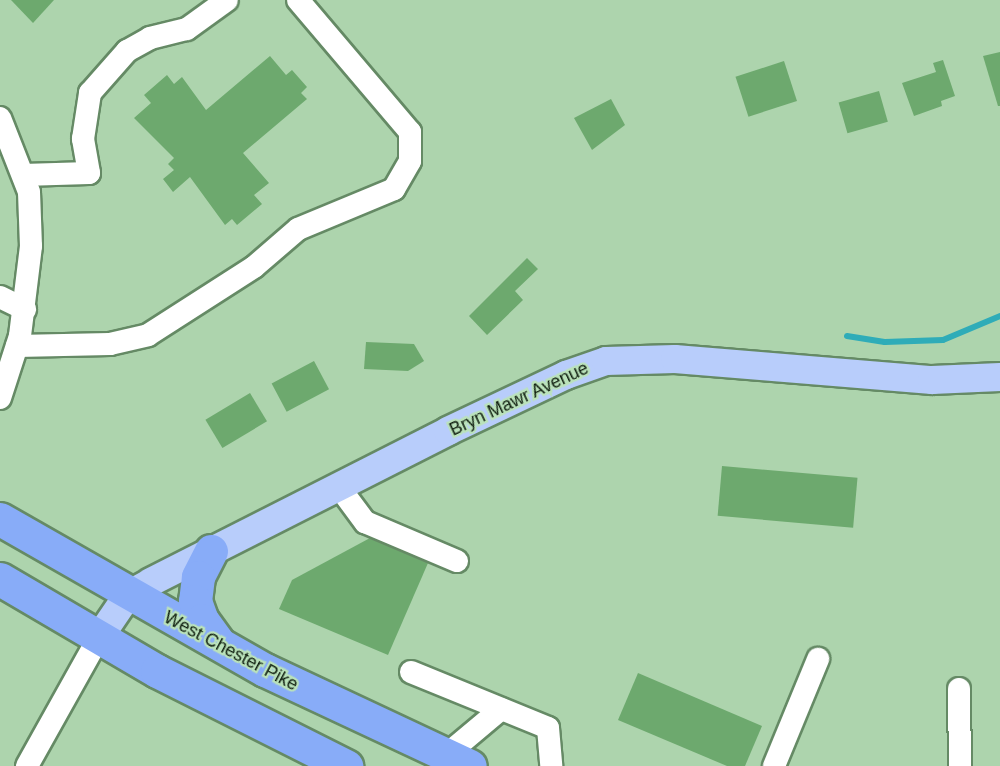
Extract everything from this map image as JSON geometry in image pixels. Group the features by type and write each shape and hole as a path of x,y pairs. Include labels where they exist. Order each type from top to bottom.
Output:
{"highway":[{"name":"West Chester Pike","path":"0,519 128,595 222,647 457,761"},
{"path":"211,551 198,577 195,601 202,620 222,647"},
{"path":"0,579 98,639 346,766"}],"main road":[{"name":"Bryn Mawr Avenue","path":"98,639 128,595 545,384 606,361 675,358 932,380 1000,377"}],"street":[{"path":"23,176 89,173 83,139 90,93 127,51 150,38 187,29 227,0"},
{"path":"17,346 95,345 148,335 254,267 298,229 394,189 410,161 410,132 298,0"},
{"path":"0,118 29,192 31,246 25,309 17,346 0,398"},
{"path":"0,297 25,309"},
{"path":"339,487 365,522 457,561"},
{"path":"27,766 98,639"},
{"path":"774,766 818,659"},
{"path":"411,672 548,728 551,766"},
{"path":"959,689 960,766"},
{"path":"457,761 501,709"}],"building":[{"path":"11,0 54,0 33,23"},
{"path":"1000,52 1000,106 998,106 983,56"},
{"path":"270,56 286,75 292,70 307,87 301,93 307,99 243,153 269,183 254,195 262,204 237,225 232,219 225,225 190,177 173,192 163,179 174,170 168,164 174,158 134,118 151,103 144,95 167,75 174,84 182,77 206,110"},
{"path":"943,60 955,96 941,101 942,106 914,116 902,83 936,72 933,63"},
{"path":"784,61 797,101 748,117 735,77"},
{"path":"879,91 888,122 847,133 839,103"},
{"path":"611,99 625,125 592,150 574,118"},
{"path":"527,258 538,269 515,291 523,300 487,335 469,316"},
{"path":"366,342 414,344 424,361 408,371 364,369"},
{"path":"314,361 329,389 287,412 272,384"},
{"path":"250,393 267,421 222,448 205,420"},
{"path":"722,466 857,478 853,528 718,516"},
{"path":"370,538 428,563 388,655 279,609 292,580"},
{"path":"638,673 762,726 745,766 727,766 618,720"}],"waterway":[{"path":"847,336 885,342 943,340 1000,316"}]}
